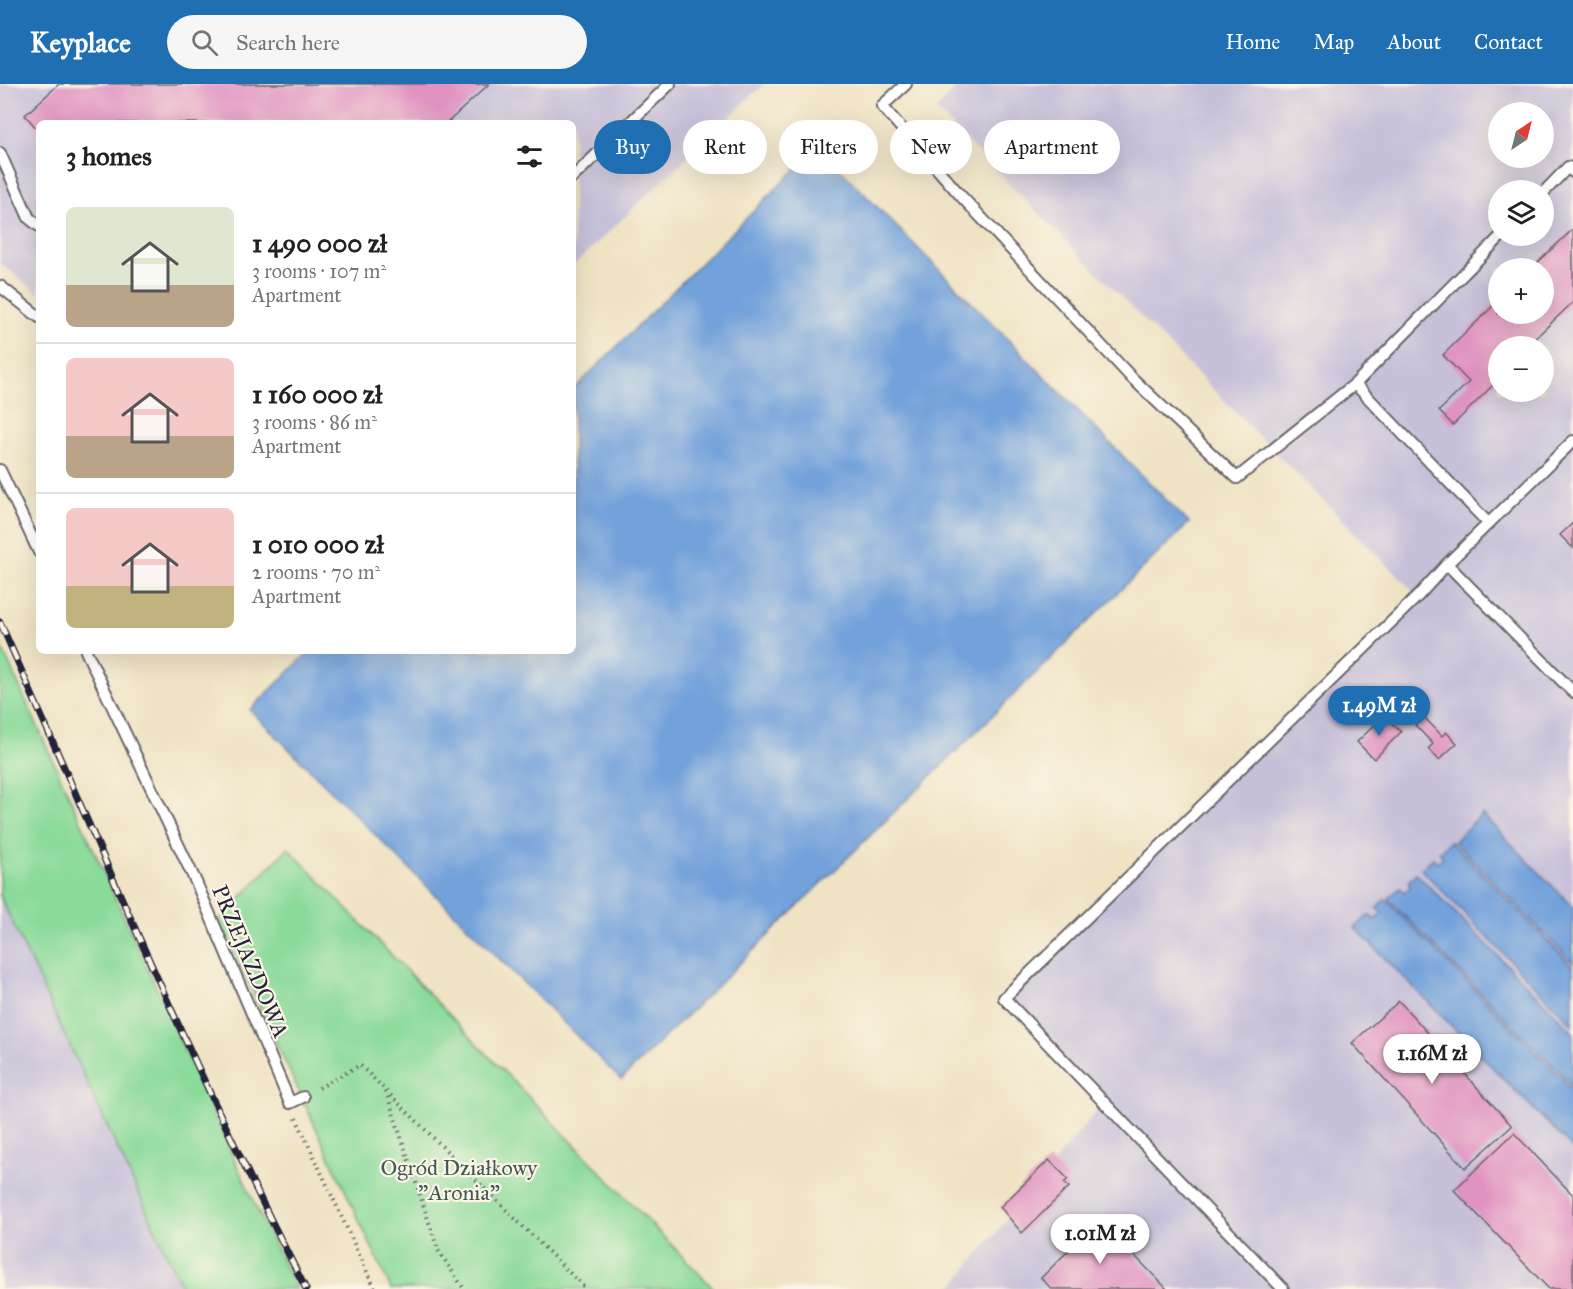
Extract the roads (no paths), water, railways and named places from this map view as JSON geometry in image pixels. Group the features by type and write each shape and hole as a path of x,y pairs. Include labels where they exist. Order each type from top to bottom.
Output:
{"lane":[{"path":"576,174 670,84"},
{"path":"906,84 882,106 961,195 1131,377 1237,478 1355,384 1491,246"},
{"path":"0,153 29,218 36,224"},
{"path":"1554,183 1571,167"},
{"path":"0,285 36,315"},
{"path":"1355,384 1489,524"},
{"path":"1283,1289 1004,998 1418,596 1573,441"},
{"path":"0,470 36,546"},
{"path":"1448,564 1573,692"},
{"name":"PRZEJAZDOWA","path":"87,654 196,882 290,1103 303,1097"}],"water":[{"path":"791,174 845,174 1189,523 621,1080 250,710 307,654 576,654 576,387"},
{"path":"1482,814 1573,907 1573,963 1454,841"},
{"path":"1450,841 1573,967 1573,1025 1421,869 1433,858 1437,862 1443,857 1439,852"},
{"path":"1416,873 1573,1032 1573,1086 1388,899 1400,888 1405,892 1410,887 1408,882"},
{"path":"1385,899 1573,1090 1573,1149 1355,928 1369,915 1375,920 1382,913 1377,908"}],"railway":[{"path":"0,622 186,1041 306,1289"}],"park label":[{"name":"Ogród Działkowy \"Aronia\"","path":"459,1180"}]}
